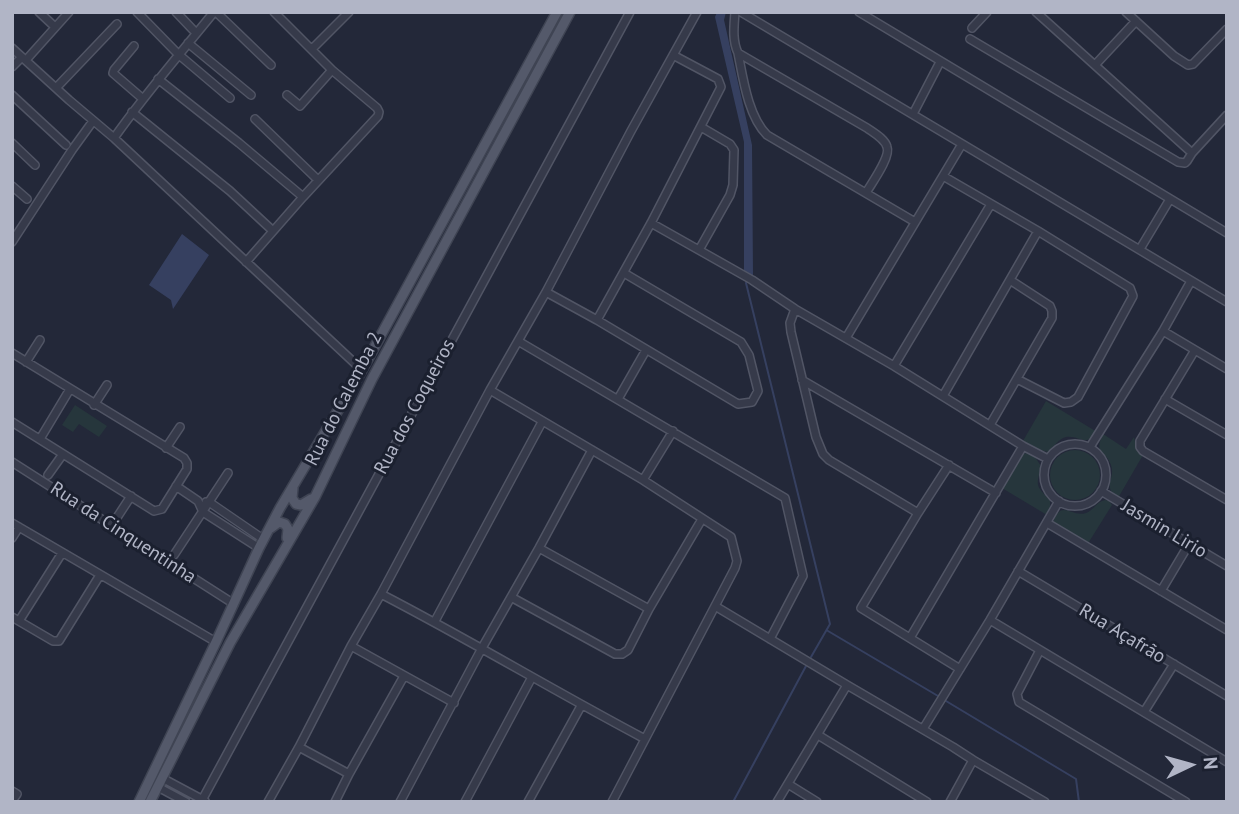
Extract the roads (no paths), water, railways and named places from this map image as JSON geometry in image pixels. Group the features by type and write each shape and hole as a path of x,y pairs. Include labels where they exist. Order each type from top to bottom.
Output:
{"main road":[{"name":"Rua do Calemba 2","path":"139,802 263,539 362,370 557,12"},
{"name":"Rua do Calemba 2","path":"150,802 235,633 315,497 372,379 570,12"},
{"path":"294,483 292,498 296,504 301,505 315,497"},
{"path":"263,539 279,523 285,524 288,532 286,544"}],"street":[{"path":"39,12 55,27"},
{"path":"12,67 24,59 69,12"},
{"path":"138,12 178,54 230,98"},
{"path":"176,12 196,33"},
{"path":"114,138 178,54 215,12 271,65"},
{"path":"246,262 379,112 274,12"},
{"path":"312,49 349,12"},
{"name":"Rua dos Coqueiros","path":"203,801 630,12"},
{"path":"268,802 697,12"},
{"path":"735,12 735,46 759,127 767,135 915,222"},
{"path":"741,12 755,16 962,144 1227,302"},
{"path":"859,12 1227,233"},
{"path":"972,28 987,12"},
{"path":"1036,12 1192,153"},
{"path":"1126,12 1174,56 1188,65 1193,64 1227,29"},
{"path":"1095,65 1136,21"},
{"path":"56,88 117,24"},
{"path":"970,39 1178,162 1185,163 1227,115"},
{"path":"188,43 251,95"},
{"path":"134,46 114,73 143,99"},
{"path":"12,48 114,138 362,370"},
{"path":"738,53 867,128 887,145 888,155 866,193"},
{"path":"597,320 721,87 720,82 673,55"},
{"path":"913,114 940,62"},
{"path":"287,95 300,106 332,70"},
{"path":"158,79 303,197"},
{"path":"12,95 65,145"},
{"path":"132,112 220,183 273,231"},
{"path":"255,119 318,180"},
{"path":"12,242 93,121"},
{"path":"699,250 730,195 733,185 734,150 730,144 701,127"},
{"path":"12,143 35,165"},
{"path":"846,338 962,144"},
{"path":"943,176 1130,288 1133,296 1078,397 1071,402 1057,400 1017,379"},
{"path":"12,186 27,199"},
{"path":"1140,249 1171,199"},
{"path":"894,366 991,204"},
{"path":"651,223 752,280 795,309 894,366 1023,446 1048,458"},
{"path":"943,396 1038,231"},
{"path":"546,292 738,404 752,402 758,391 750,355 741,342 624,273"},
{"path":"990,425 1052,318 1050,306 1010,281"},
{"path":"1090,447 1191,281"},
{"path":"795,309 790,323 791,331 822,454 918,513"},
{"path":"1163,331 1227,369"},
{"path":"26,362 40,340"},
{"path":"518,341 785,498 803,576 770,639"},
{"path":"618,399 646,350"},
{"path":"1195,350 1140,441 1140,447 1227,500"},
{"path":"12,353 184,458 187,469 162,509 153,511 12,422"},
{"path":"802,380 996,493"},
{"path":"94,405 107,385"},
{"path":"40,439 70,390"},
{"path":"490,390 643,480 731,537 736,554 735,569 612,802"},
{"path":"1165,400 1227,435"},
{"path":"435,621 542,422"},
{"path":"166,448 180,427"},
{"path":"643,480 673,431"},
{"path":"1067,445 1090,447 1105,465 1106,475 1101,491 1096,498 1079,506 1059,501 1049,491 1045,481 1048,458 1067,445"},
{"path":"910,638 1023,446"},
{"path":"400,802 592,450"},
{"path":"48,475 63,454"},
{"name":"Rua da Cinquentinha","path":"12,462 234,604"},
{"path":"949,465 861,608 960,669"},
{"path":"174,555 228,473"},
{"path":"176,486 198,502 203,512 263,539"},
{"name":"Jasmin Lirio","path":"1101,491 1227,566"},
{"path":"116,519 131,496"},
{"path":"923,729 1059,501"},
{"path":"198,502 209,502 263,539"},
{"path":"511,597 618,655 628,650 702,519"},
{"path":"1047,523 1227,630"},
{"path":"12,538 15,525 216,642"},
{"path":"1161,591 1189,544"},
{"path":"540,548 649,609"},
{"path":"62,552 16,619 53,642 63,636 100,575"},
{"name":"Rua Açafrão","path":"1018,571 1227,696"},
{"path":"381,594 435,621 581,706 645,739"},
{"path":"715,606 1045,802"},
{"path":"990,620 1227,762"},
{"path":"351,646 454,703"},
{"path":"1040,650 1017,694 1019,702 1186,802"},
{"path":"1144,712 1174,664"},
{"path":"335,802 404,676"},
{"path":"465,802 532,677"},
{"path":"777,802 847,685"},
{"path":"528,802 581,706"},
{"path":"818,735 927,802"},
{"path":"299,747 349,774"},
{"path":"950,802 972,760"},
{"path":"160,782 203,801"},
{"path":"160,782 186,802"},
{"path":"788,784 817,802"},
{"path":"12,791 16,794 12,801"}],"water":[{"path":"717,12 726,12 724,20 752,145 753,276 744,271 744,142 715,17"},
{"path":"182,234 209,255 173,309 171,300 149,285"}],"waterway":[{"path":"747,279 830,624 811,657"},
{"path":"828,631 938,696"},
{"path":"733,802 806,666"},
{"path":"946,701 1076,779 1079,802"}]}
